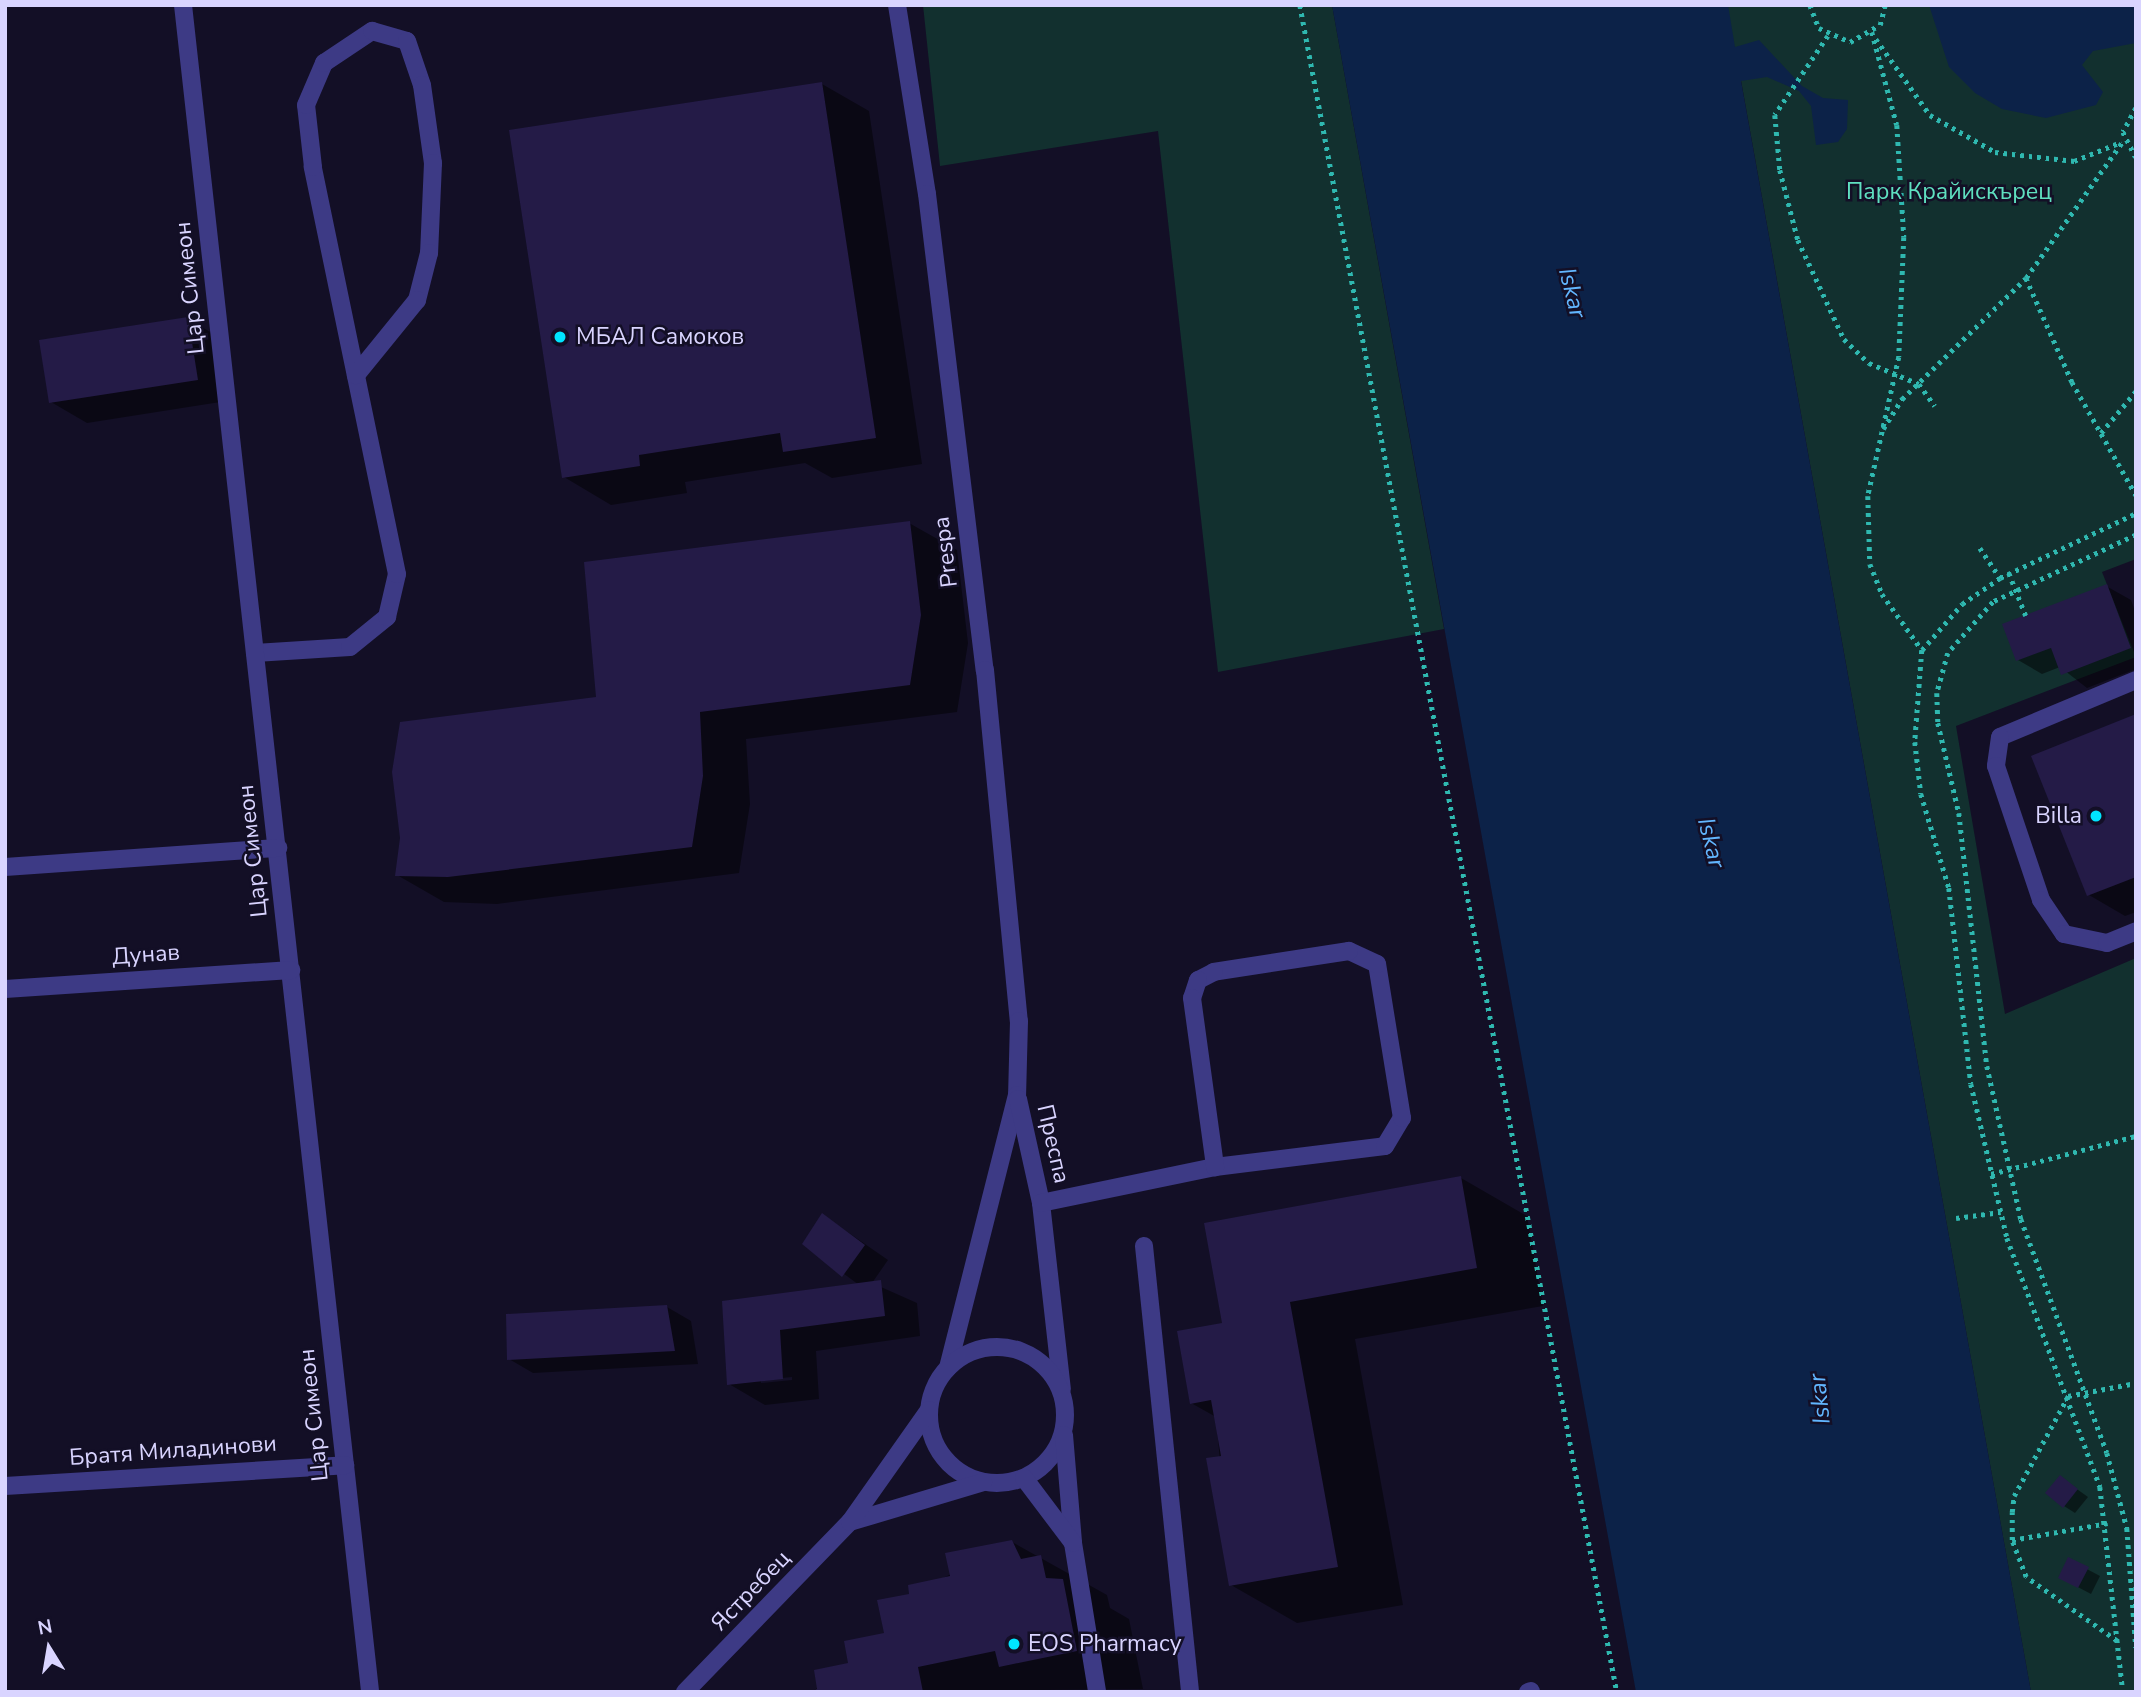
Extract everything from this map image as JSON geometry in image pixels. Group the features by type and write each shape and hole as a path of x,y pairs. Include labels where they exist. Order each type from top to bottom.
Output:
{"street":[{"name":"Цар Симеон","path":"183,5 370,1692"},
{"name":"Prespa","path":"897,5 927,194 985,670 1018,1021 1017,1095"},
{"path":"255,653 350,647 387,617 397,574 356,375 306,105 324,63 372,32 407,41 422,85 433,163 429,253 417,300 356,375"},
{"path":"2136,680 2000,737 1996,766 2041,900 2064,934 2107,943 2136,931"},
{"path":"5,867 278,848"},
{"path":"1041,1203 1215,1167 1385,1146 1397,1133 1402,1118 1377,964 1349,951 1214,972 1198,980 1192,998 1215,1167"},
{"name":"Дунав","path":"5,989 291,970"},
{"name":"Преспа","path":"1017,1095 1041,1203 1063,1399"},
{"name":"Преспа","path":"948,1367 1017,1095"},
{"path":"1144,1246 1190,1692"},
{"path":"1064,1431 1042,1466 1024,1478 983,1482 949,1464 937,1449 929,1410 948,1367 964,1354 1005,1347 1042,1364 1063,1399 1073,1543 1097,1692"},
{"name":"Ястребец","path":"685,1692 850,1522 929,1410"},
{"name":"Братя Миладинови","path":"5,1486 345,1465"},
{"path":"1024,1478 1073,1543"},
{"name":"Ястребец","path":"850,1522 983,1482"}],"path":[{"path":"1300,5 1617,1692"},
{"path":"1804,5 1810,6 1828,36 1850,41 1872,32"},
{"path":"1885,5 1872,32 1897,125 1904,306 1895,374 1868,496 1870,564 1882,594 1922,650"},
{"path":"1872,32 1930,115 1995,152 2074,161 2123,141"},
{"path":"1828,36 1778,105 1774,133 1802,253 1844,340 1869,363 1919,384 1934,406"},
{"path":"1881,432 1919,384 2026,278 2123,141 2124,123 2136,108"},
{"path":"2123,141 2136,157"},
{"path":"2026,278 2101,433 2136,495"},
{"path":"2101,433 2136,391"},
{"path":"2123,1692 2108,1523 2068,1396 2001,1212 1991,1174 1971,1083 1948,888 1921,794 1915,742 1922,650 1962,604 2009,573 2136,513"},
{"path":"2136,535 2015,590 1967,626 1948,653 1937,693 1938,723 1959,813 1987,1066 2009,1170 2127,1528 2136,1648"},
{"path":"1980,548 2000,578"},
{"path":"2009,573 2026,616"},
{"path":"1991,1174 2136,1136"},
{"path":"1956,1218 2001,1212"},
{"path":"2068,1396 2136,1383"},
{"path":"2068,1396 2014,1496 2011,1540 2026,1577 2117,1642"},
{"path":"2011,1540 2108,1523"}],"green space":[{"path":"923,5 1332,5 1444,629 1218,672 1158,131 940,166"},
{"name":"Парк Крайискърец","path":"1699,5 2136,5 2136,559 2102,572 2136,657 1956,726 2005,1014 2136,958 2136,1692 2031,1692 1735,47"}],"water":[{"name":"Iskar","path":"1332,5 1728,5 1735,47 1759,40 1802,86 1823,98 1848,100 1847,129 1838,142 1816,145 1811,106 1799,91 1767,77 1741,81 2031,1692 1636,1692"},
{"path":"1929,5 2136,5 2136,43 2093,51 2082,65 2103,92 2096,105 2046,118 2002,109 1975,93 1949,67"}],"building":[{"path":"822,82 876,438 783,452 780,433 639,455 640,466 562,478 509,130"},
{"path":"188,317 198,380 49,403 39,340"},
{"path":"910,521 921,615 910,685 700,712 703,776 692,847 448,877 395,876 400,838 392,772 400,722 596,697 584,562"},
{"path":"2107,584 2131,648 2061,675 2051,648 2016,661 2002,624"},
{"name":"Billa","path":"2136,714 2136,877 2087,896 2031,756"},
{"path":"1461,1176 1477,1268 1290,1302 1338,1567 1229,1586 1206,1458 1221,1456 1211,1400 1190,1404 1177,1331 1222,1323 1204,1223"},
{"path":"822,1213 865,1245 842,1277 802,1244"},
{"path":"881,1280 885,1316 780,1330 783,1379 727,1385 722,1301"},
{"path":"667,1305 675,1351 507,1360 506,1314"},
{"path":"2060,1475 2078,1489 2063,1508 2045,1493"},
{"path":"1012,1540 1021,1559 1041,1555 1046,1578 1063,1579 1077,1651 999,1667 995,1651 918,1667 923,1692 810,1692 817,1689 814,1670 848,1663 844,1641 884,1633 877,1600 909,1594 908,1585 950,1576 945,1553"},
{"path":"2068,1557 2089,1567 2078,1588 2058,1578"}],"place":[{"name":"МБАЛ Самоков","path":"560,337"},
{"name":"Billa","path":"2096,816"},
{"name":"EOS Pharmacy","path":"1014,1644"}]}
